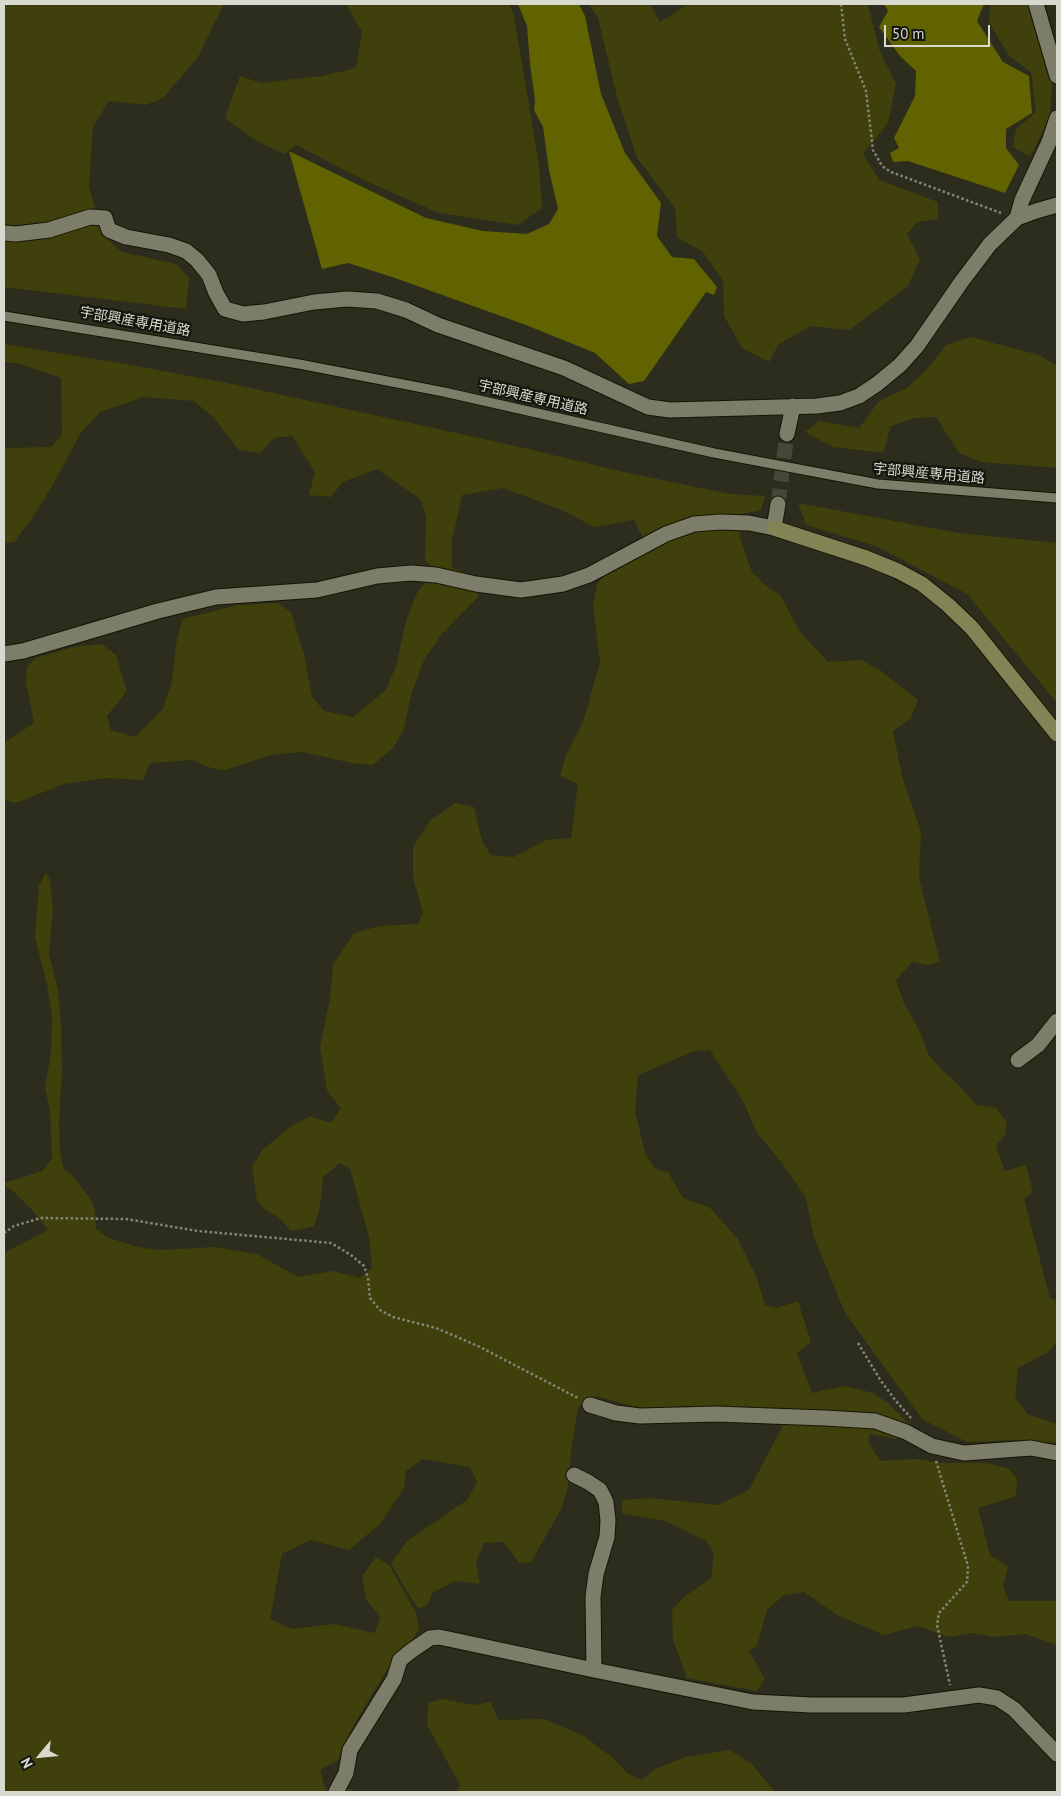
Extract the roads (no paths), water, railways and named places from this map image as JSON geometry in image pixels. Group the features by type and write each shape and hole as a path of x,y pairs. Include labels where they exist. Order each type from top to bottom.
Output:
{"street":[{"path":"1036,4 1057,76"},
{"path":"1017,218 1022,200 1049,142 1057,118"},
{"path":"4,232 16,234 49,230 90,218 105,218 109,230 126,237 169,245 186,251 209,274 216,293 225,309 244,314 314,302 347,299 377,301 406,310 438,325 564,368 648,407 670,410 817,406 840,403 859,396 900,365 917,346 990,244 1017,218 1057,205"},
{"path":"787,434 793,406"},
{"path":"774,528 778,504"},
{"path":"4,654 158,611 216,597 317,590 377,576 411,573 436,575 476,584 521,590 545,588 564,584 589,575 666,534 694,524 720,522 749,524 774,528 866,558 898,571 922,584 972,628 1057,734"},
{"path":"1018,1060 1038,1045 1057,1021"},
{"path":"590,1405 616,1413 640,1416 716,1414 875,1421 906,1432 932,1446 964,1453 1031,1448 1057,1453"},
{"path":"574,1475 600,1490 606,1502 608,1520 607,1538 596,1574 593,1597 594,1670"},
{"path":"336,1792 346,1773 350,1750 394,1679 400,1660 430,1638 439,1637 754,1702 811,1705 904,1705 979,1695 997,1698 1014,1710 1057,1754"}],"lane":[{"name":"宇部興産専用道路","path":"4,316 328,370 444,392 714,453 878,484 1057,498"}],"tunnel":[{"path":"778,504 787,434"}]}
